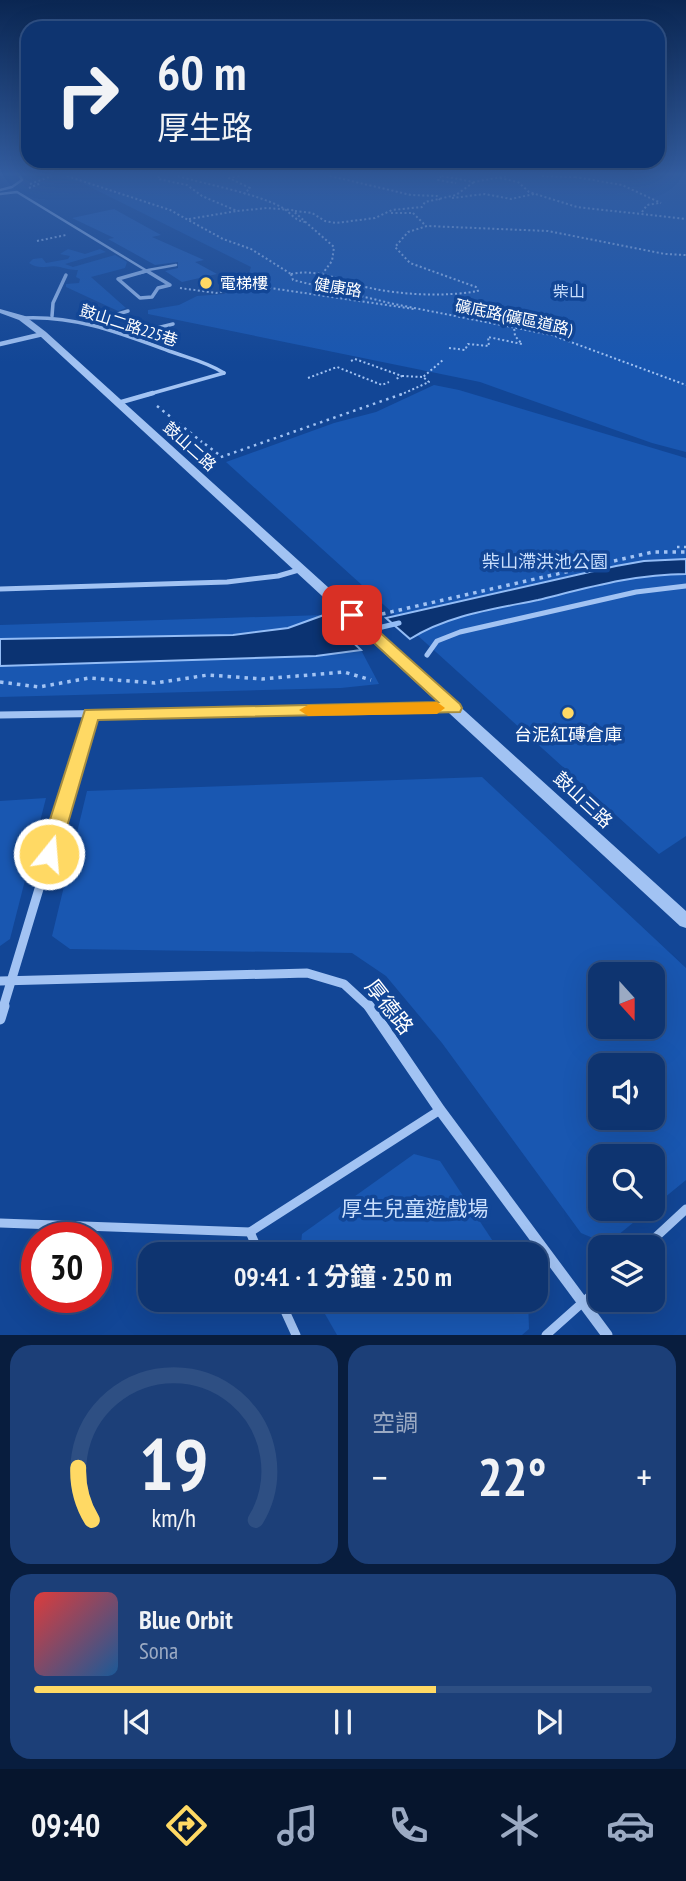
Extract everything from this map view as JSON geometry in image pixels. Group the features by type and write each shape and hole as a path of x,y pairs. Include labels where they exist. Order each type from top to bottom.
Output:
{"street":[{"name":"鼓山二路","path":"0,311 22,318 44,334 352,615"},
{"path":"0,344 44,334"},
{"path":"352,615 454,708"},
{"path":"0,715 454,708"},
{"name":"鼓山三路","path":"454,708 686,920"},
{"path":"0,1019 5,981 91,715"},
{"name":"厚德路","path":"5,981 307,973 329,976 346,984 362,997 440,1110 607,1335"}],"lane":[{"path":"91,238 141,265 172,286"},
{"path":"172,286 159,287 154,296 144,299 118,280 121,277 176,265"},
{"path":"52,316 53,303 66,275"},
{"path":"91,322 128,311"},
{"name":"鼓山二路225巷","path":"22,318 52,316 91,322 205,363 224,373 118,403"},
{"path":"129,335 173,324"},
{"path":"0,589 227,582 278,576 302,569"},
{"path":"427,655 437,641 460,632 636,592 686,586"},
{"path":"0,1223 250,1233 440,1110"},
{"path":"658,1235 686,1209"},
{"path":"250,1233 254,1242"},
{"path":"546,1335 588,1298"},
{"path":"285,1312 296,1335"}],"path":[{"path":"37,241 50,238"},
{"path":"222,238 251,249 300,282 415,308"},
{"path":"323,273 332,261 334,247 324,238"},
{"path":"291,274 307,271 323,273 382,289 463,293 479,290 410,265 402,258 395,244 401,238"},
{"path":"585,238 665,254 686,254"},
{"name":"健康路","path":"172,286 216,293 237,288 270,288 412,310 415,308"},
{"name":"礦底路(礦區道路)","path":"415,308 514,327 580,345 686,385"},
{"path":"449,348 465,350 468,344 489,346 488,337 522,344 515,336 514,327"},
{"path":"351,361 355,359 400,376 423,376 433,371 442,360"},
{"path":"308,379 343,365"},
{"path":"337,367 382,385 389,382"},
{"path":"396,379 405,372"},
{"path":"196,465 420,388 429,382 423,376"},
{"path":"156,406 222,457"},
{"path":"677,547 686,549"},
{"path":"382,614 653,552 686,549"},
{"path":"0,682 40,687 89,678 155,683 208,676 262,679 335,672 360,674 371,680"}],"green space":[{"name":"柴山","path":"193,238 686,238 686,452 652,443 480,382 148,314 148,310 179,305 197,296 224,294 247,280 251,267"},
{"path":"68,249 85,254 100,249 106,252 65,264 73,267 115,255 127,262 125,268 91,277 126,308 118,311 66,287 66,284 79,283 80,279 76,277 78,270 56,266 37,267 29,263 33,259 42,258 46,263 68,259 70,256 60,254"},
{"name":"柴山滯洪池公園","path":"434,385 459,390 686,458 686,836 659,854 226,462 334,423 376,412"},
{"path":"324,615 288,628 233,635 0,639 0,625"},
{"path":"361,650 379,684 341,688 0,697 0,666 316,656"},
{"path":"482,777 686,968 686,1180 665,1197 665,1144 588,1144 588,1221 635,1221 618,1235 588,1236 581,1233 442,1043 386,976 352,953 70,949 52,936 87,791"},
{"path":"46,798 10,939 0,946 0,801"},
{"name":"厚生兒童遊戲場","path":"414,1154 440,1161 493,1242 301,1242 302,1234"},
{"path":"324,1312 528,1312 529,1329 522,1335 337,1335"}],"shaded area":[{"path":"686,559 686,574 630,579 488,610 456,618 410,639 386,618 616,566 644,561"},
{"path":"324,615 361,650 316,656 0,666 0,639 233,635 288,628"}],"building":[{"path":"155,238 204,260 195,262 217,274 182,282 165,271 178,268 178,262 155,265 108,239"}],"waterway":[{"path":"340,637 399,623"}],"slow traffic":[{"path":"308,710 437,708"}],"place":[{"name":"電梯樓","path":"206,283"},
{"name":"台泥紅磚倉庫","path":"568,713"}],"route":[{"path":"49,854 91,715 454,708 352,615"}]}
